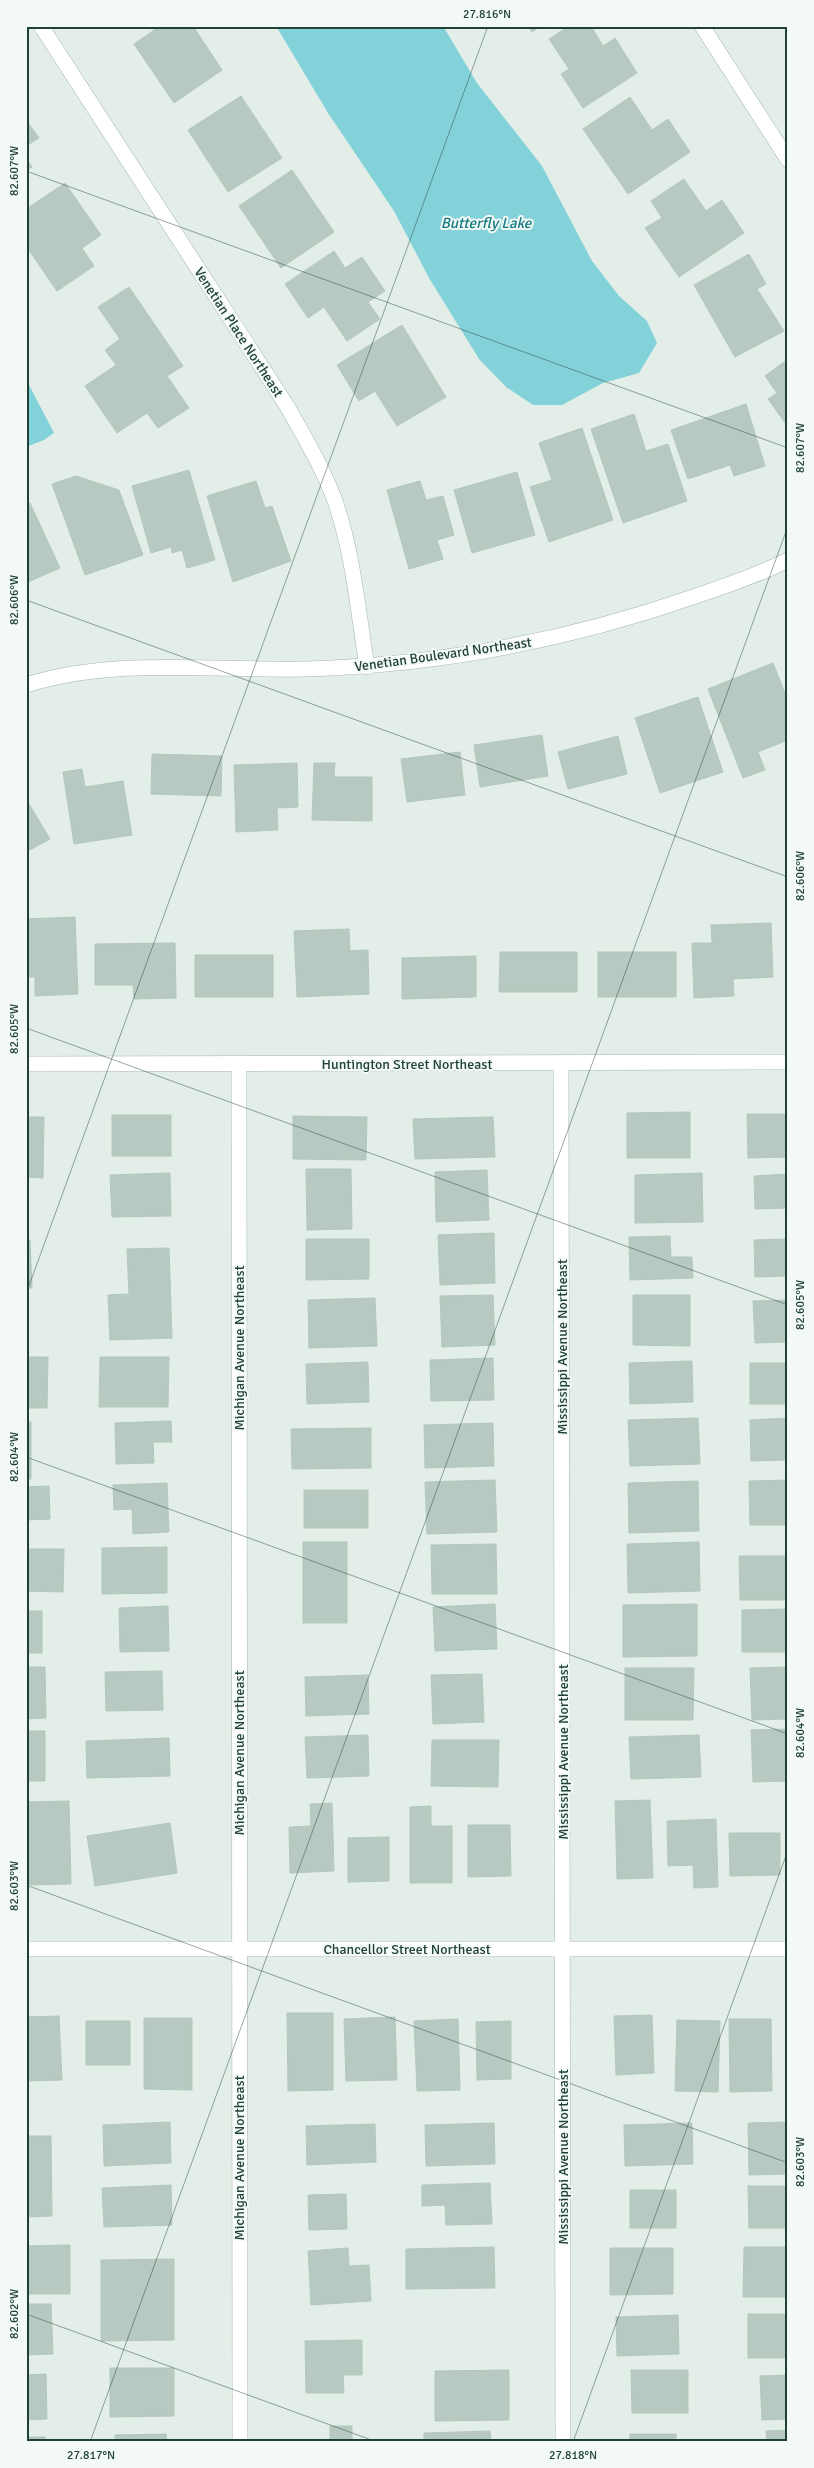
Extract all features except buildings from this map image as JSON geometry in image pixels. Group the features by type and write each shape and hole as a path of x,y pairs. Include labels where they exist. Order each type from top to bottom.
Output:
{"street":[{"name":"Venetian Place Northeast","path":"41,26 287,406 318,460 334,500 350,558 367,667"},
{"path":"702,26 788,160"},
{"name":"Venetian Boulevard Northeast","path":"26,685 48,678 103,668 283,670 367,667 484,651 559,636 635,617 719,588 788,560"},
{"name":"Huntington Street Northeast","path":"26,1064 788,1062"},
{"name":"Mississippi Avenue Northeast","path":"561,1063 564,1950 563,2442"},
{"name":"Michigan Avenue Northeast","path":"239,1064 240,2442"},
{"name":"Chancellor Street Northeast","path":"26,1950 239,1948 788,1949"}],"water":[{"name":"Butterfly Lake","path":"276,26 443,26 477,83 542,166 592,261 619,296 647,321 657,343 639,373 603,383 562,405 533,405 506,387 479,359 429,278 394,211 328,113"},
{"path":"26,379 54,433 44,440 26,447"}]}
